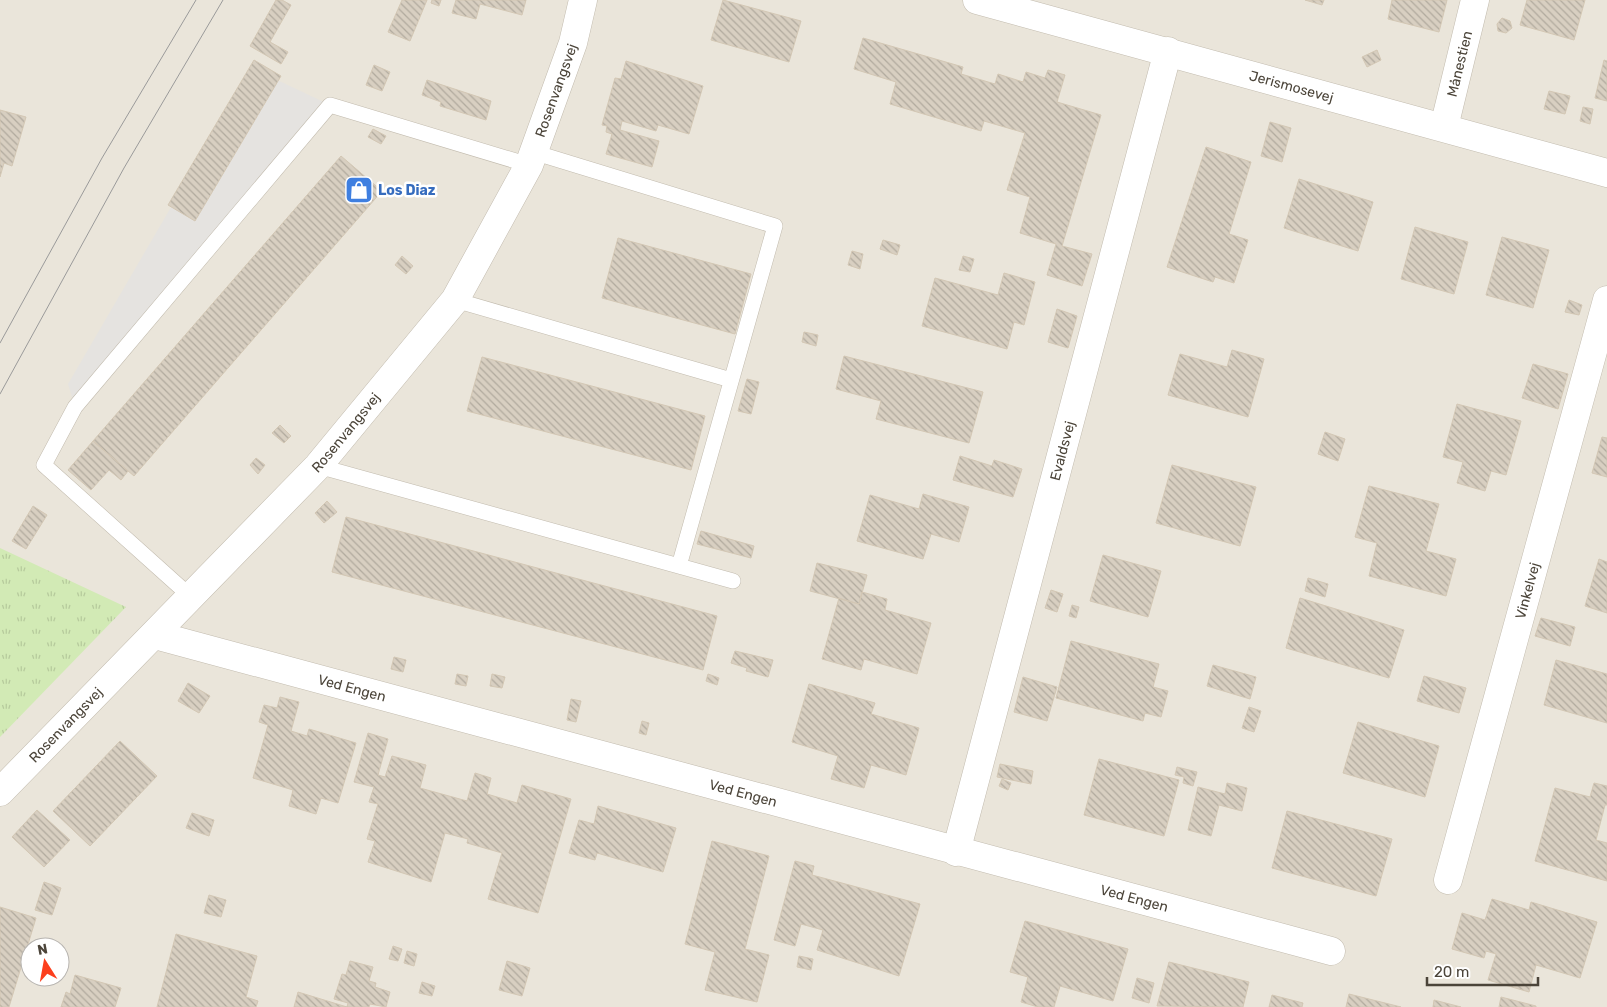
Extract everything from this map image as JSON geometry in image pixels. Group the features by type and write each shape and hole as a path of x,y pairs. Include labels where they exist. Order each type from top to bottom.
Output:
{"street":[{"name":"Rosenvangsvej","path":"0,792 318,466 455,300 531,159 573,44 584,0"},
{"name":"Jerismosevej","path":"977,0 1607,173"},
{"name":"Månestien","path":"1444,127 1475,0"},
{"name":"Evaldsvej","path":"956,852 1168,51"},
{"name":"Vinkelvej","path":"1448,880 1607,300"},
{"name":"Ved Engen","path":"155,635 956,852 1331,951"}],"lane":[{"path":"190,596 44,465 75,408 330,105 775,226 679,566"},
{"path":"455,300 731,380"},
{"path":"318,466 733,581"}],"shaded area":[{"path":"0,0 1607,0 1607,1007 0,1007"},
{"path":"252,68 330,105 75,407 68,384"}],"green space":[{"path":"0,548 126,607 0,737"}],"building":[{"path":"276,0 282,0 291,5 270,42 288,52 281,64 250,46"},
{"path":"402,0 427,0 410,41 388,32"},
{"path":"432,0 441,0 439,6 431,3"},
{"path":"456,0 526,0 522,15 480,4 476,19 452,13"},
{"path":"723,0 801,21 789,62 711,40"},
{"path":"1305,0 1324,0 1322,5"},
{"path":"1392,0 1447,0 1439,32 1388,19"},
{"path":"1527,0 1585,0 1574,40 1520,25"},
{"path":"1502,18 1510,21 1512,28 1506,33 1498,31 1497,24"},
{"path":"863,38 963,67 961,74 995,84 998,74 1023,82 1026,72 1045,78 1048,70 1065,75 1057,102 1101,115 1062,246 1092,254 1082,286 1047,275 1056,244 1020,233 1030,197 1007,190 1025,133 984,121 981,131 890,104 896,82 854,69"},
{"path":"1377,50 1381,60 1367,67 1362,57"},
{"path":"254,60 281,76 195,221 168,205"},
{"path":"1604,60 1607,61 1607,101 1595,98"},
{"path":"626,61 703,86 689,134 658,125 656,131 622,121 620,130 659,141 652,167 606,154 612,134 606,132 607,126 602,125 615,78 621,79"},
{"path":"374,65 390,72 382,91 366,85"},
{"path":"427,80 491,101 486,120 440,106 441,102 422,95"},
{"path":"1549,91 1570,96 1565,114 1544,109"},
{"path":"1583,107 1593,109 1590,124 1580,121"},
{"path":"0,110 26,117 12,166 4,163 0,177"},
{"path":"1270,122 1291,128 1282,162 1261,156"},
{"path":"373,129 386,136 381,144 368,137"},
{"path":"1206,147 1251,162 1229,234 1248,240 1234,283 1215,277 1213,282 1167,267"},
{"path":"341,156 382,191 134,476 93,441"},
{"path":"1299,179 1373,202 1358,251 1284,228"},
{"path":"1415,227 1468,242 1454,294 1401,279"},
{"path":"1502,237 1549,250 1533,308 1486,295"},
{"path":"618,238 751,274 735,334 602,298"},
{"path":"883,240 900,245 897,255 880,249"},
{"path":"852,251 863,254 860,269 848,265"},
{"path":"402,256 413,266 406,274 395,265"},
{"path":"963,256 974,259 970,272 959,270"},
{"path":"1004,273 1035,282 1024,325 1014,322 1007,349 922,326 935,278 998,295"},
{"path":"1569,300 1582,305 1579,315 1565,312"},
{"path":"1057,309 1077,316 1068,348 1048,342"},
{"path":"804,332 818,335 816,346 802,342"},
{"path":"1232,350 1264,359 1248,417 1168,395 1180,354 1227,367"},
{"path":"844,356 983,392 969,443 876,419 881,401 836,389"},
{"path":"482,357 705,416 691,470 467,411"},
{"path":"1533,364 1568,374 1558,409 1522,398"},
{"path":"747,379 759,382 751,414 738,411"},
{"path":"1457,404 1521,421 1506,475 1491,471 1485,491 1457,483 1463,462 1443,457"},
{"path":"280,425 291,436 284,443 272,433"},
{"path":"1325,432 1345,439 1338,461 1318,454"},
{"path":"1602,437 1607,438 1607,477 1592,473"},
{"path":"93,441 128,471 121,480 109,470 91,490 68,470"},
{"path":"960,456 992,466 994,460 1022,469 1013,497 953,480"},
{"path":"256,458 265,465 258,474 250,465"},
{"path":"1172,465 1256,487 1240,546 1156,523"},
{"path":"1369,486 1439,504 1426,551 1456,559 1446,596 1369,576 1377,543 1355,537"},
{"path":"923,494 969,507 959,542 931,534 923,559 857,541 870,495 919,509"},
{"path":"327,501 337,512 324,523 315,513"},
{"path":"33,506 47,515 26,549 12,541"},
{"path":"346,517 717,616 703,670 332,572"},
{"path":"701,531 754,546 751,558 697,544"},
{"path":"1103,555 1161,571 1148,617 1090,601"},
{"path":"1599,559 1607,562 1607,613 1585,606"},
{"path":"817,563 867,575 859,604 810,591"},
{"path":"1308,578 1328,584 1325,597 1305,591"},
{"path":"1051,590 1063,594 1057,612 1045,608"},
{"path":"862,592 887,599 885,610 931,623 917,674 864,659 861,670 822,659 839,598 859,604"},
{"path":"1300,598 1404,630 1389,678 1286,648"},
{"path":"1072,605 1079,607 1076,618 1069,616"},
{"path":"1541,618 1575,627 1570,646 1535,636"},
{"path":"1071,641 1159,664 1153,687 1168,691 1161,717 1145,713 1143,721 1056,698"},
{"path":"735,651 773,660 768,677 746,671 747,668 731,663"},
{"path":"394,657 406,660 403,672 391,669"},
{"path":"1556,660 1607,674 1607,723 1544,705"},
{"path":"1213,665 1256,677 1250,699 1207,686"},
{"path":"457,674 468,676 466,686 455,684"},
{"path":"492,674 505,677 502,688 490,686"},
{"path":"708,674 719,678 717,685 706,681"},
{"path":"1424,676 1466,688 1459,713 1417,701"},
{"path":"1023,677 1057,687 1047,721 1014,712"},
{"path":"188,683 210,696 199,713 178,701"},
{"path":"809,684 875,703 871,714 919,728 906,775 871,765 864,788 831,779 838,756 792,742"},
{"path":"280,697 299,702 291,731 307,736 309,729 356,743 338,803 321,798 316,814 289,806 293,790 253,778 268,725 259,722 264,705 277,708"},
{"path":"571,699 581,701 576,722 567,720"},
{"path":"1249,707 1261,711 1254,732 1242,728"},
{"path":"642,721 649,723 646,735 639,733"},
{"path":"1358,722 1439,746 1425,797 1343,773"},
{"path":"368,733 388,739 378,775 385,777 392,756 426,765 420,788 467,801 475,773 491,778 487,794 517,803 522,785 571,799 538,913 488,899 502,853 467,843 468,839 445,833 431,882 368,862 375,841 367,839 378,804 369,802 374,787 354,782"},
{"path":"120,741 157,776 90,846 53,811"},
{"path":"1099,759 1179,780 1164,836 1084,815"},
{"path":"1000,764 1033,771 1031,784 997,777"},
{"path":"1177,767 1197,772 1193,786 1183,783 1184,777 1175,775"},
{"path":"1002,779 1011,783 1008,790 999,786"},
{"path":"1227,783 1247,788 1242,811 1219,805 1211,836 1188,830 1198,787 1225,794"},
{"path":"1594,783 1607,786 1607,805 1605,805 1596,840 1607,843 1607,881 1535,861 1555,788 1590,797"},
{"path":"598,806 676,828 663,872 597,853 595,860 569,853 579,820 594,824"},
{"path":"37,810 70,840 44,867 12,837"},
{"path":"1287,811 1392,839 1376,896 1272,868"},
{"path":"192,813 214,820 209,836 186,828"},
{"path":"712,841 769,856 745,949 769,955 757,1002 705,990 715,952 685,944"},
{"path":"795,861 814,866 812,875 920,904 899,976 817,950 823,930 801,924 795,946 774,940"},
{"path":"44,882 61,888 52,915 35,910"},
{"path":"209,895 226,900 221,917 204,913"},
{"path":"1492,899 1529,910 1531,902 1597,922 1580,978 1536,965 1529,992 1488,980 1496,954 1486,951 1484,958 1452,949 1462,913 1485,920"},
{"path":"0,907 36,918 30,937 20,937 20,971 9,1007 0,1007"},
{"path":"1025,921 1128,949 1113,1001 1060,986 1054,1007 1038,1007 1021,1002 1028,977 1010,972"},
{"path":"176,934 257,956 246,997 258,1001 256,1007 157,1007"},
{"path":"393,946 402,949 398,961 389,959"},
{"path":"407,951 417,954 414,966 404,963"},
{"path":"799,956 813,959 811,970 797,967"},
{"path":"350,961 373,967 369,981 376,983 375,987 390,992 386,1007 370,1004 369,1007 347,1007 348,1003 334,999 342,974 346,975"},
{"path":"507,961 530,968 522,996 499,990"},
{"path":"1169,962 1249,982 1243,1007 1157,1006"},
{"path":"75,975 121,988 115,1007 61,1007 66,992 70,994"},
{"path":"1137,978 1154,983 1149,1003 1132,998"},
{"path":"422,982 435,986 432,996 419,993"},
{"path":"298,992 347,1007 294,1007"},
{"path":"1349,994 1401,1007 1346,1007"},
{"path":"1272,995 1303,1003 1302,1007 1269,1007"},
{"path":"1501,997 1536,1006 1536,1007 1499,1007"},
{"path":"1434,1000 1461,1007 1433,1007"}],"tram line":[{"path":"0,343 102,158 196,0"},
{"path":"0,394 124,168 223,0"}],"place":[{"name":"Los Diaz","path":"359,190"}]}
